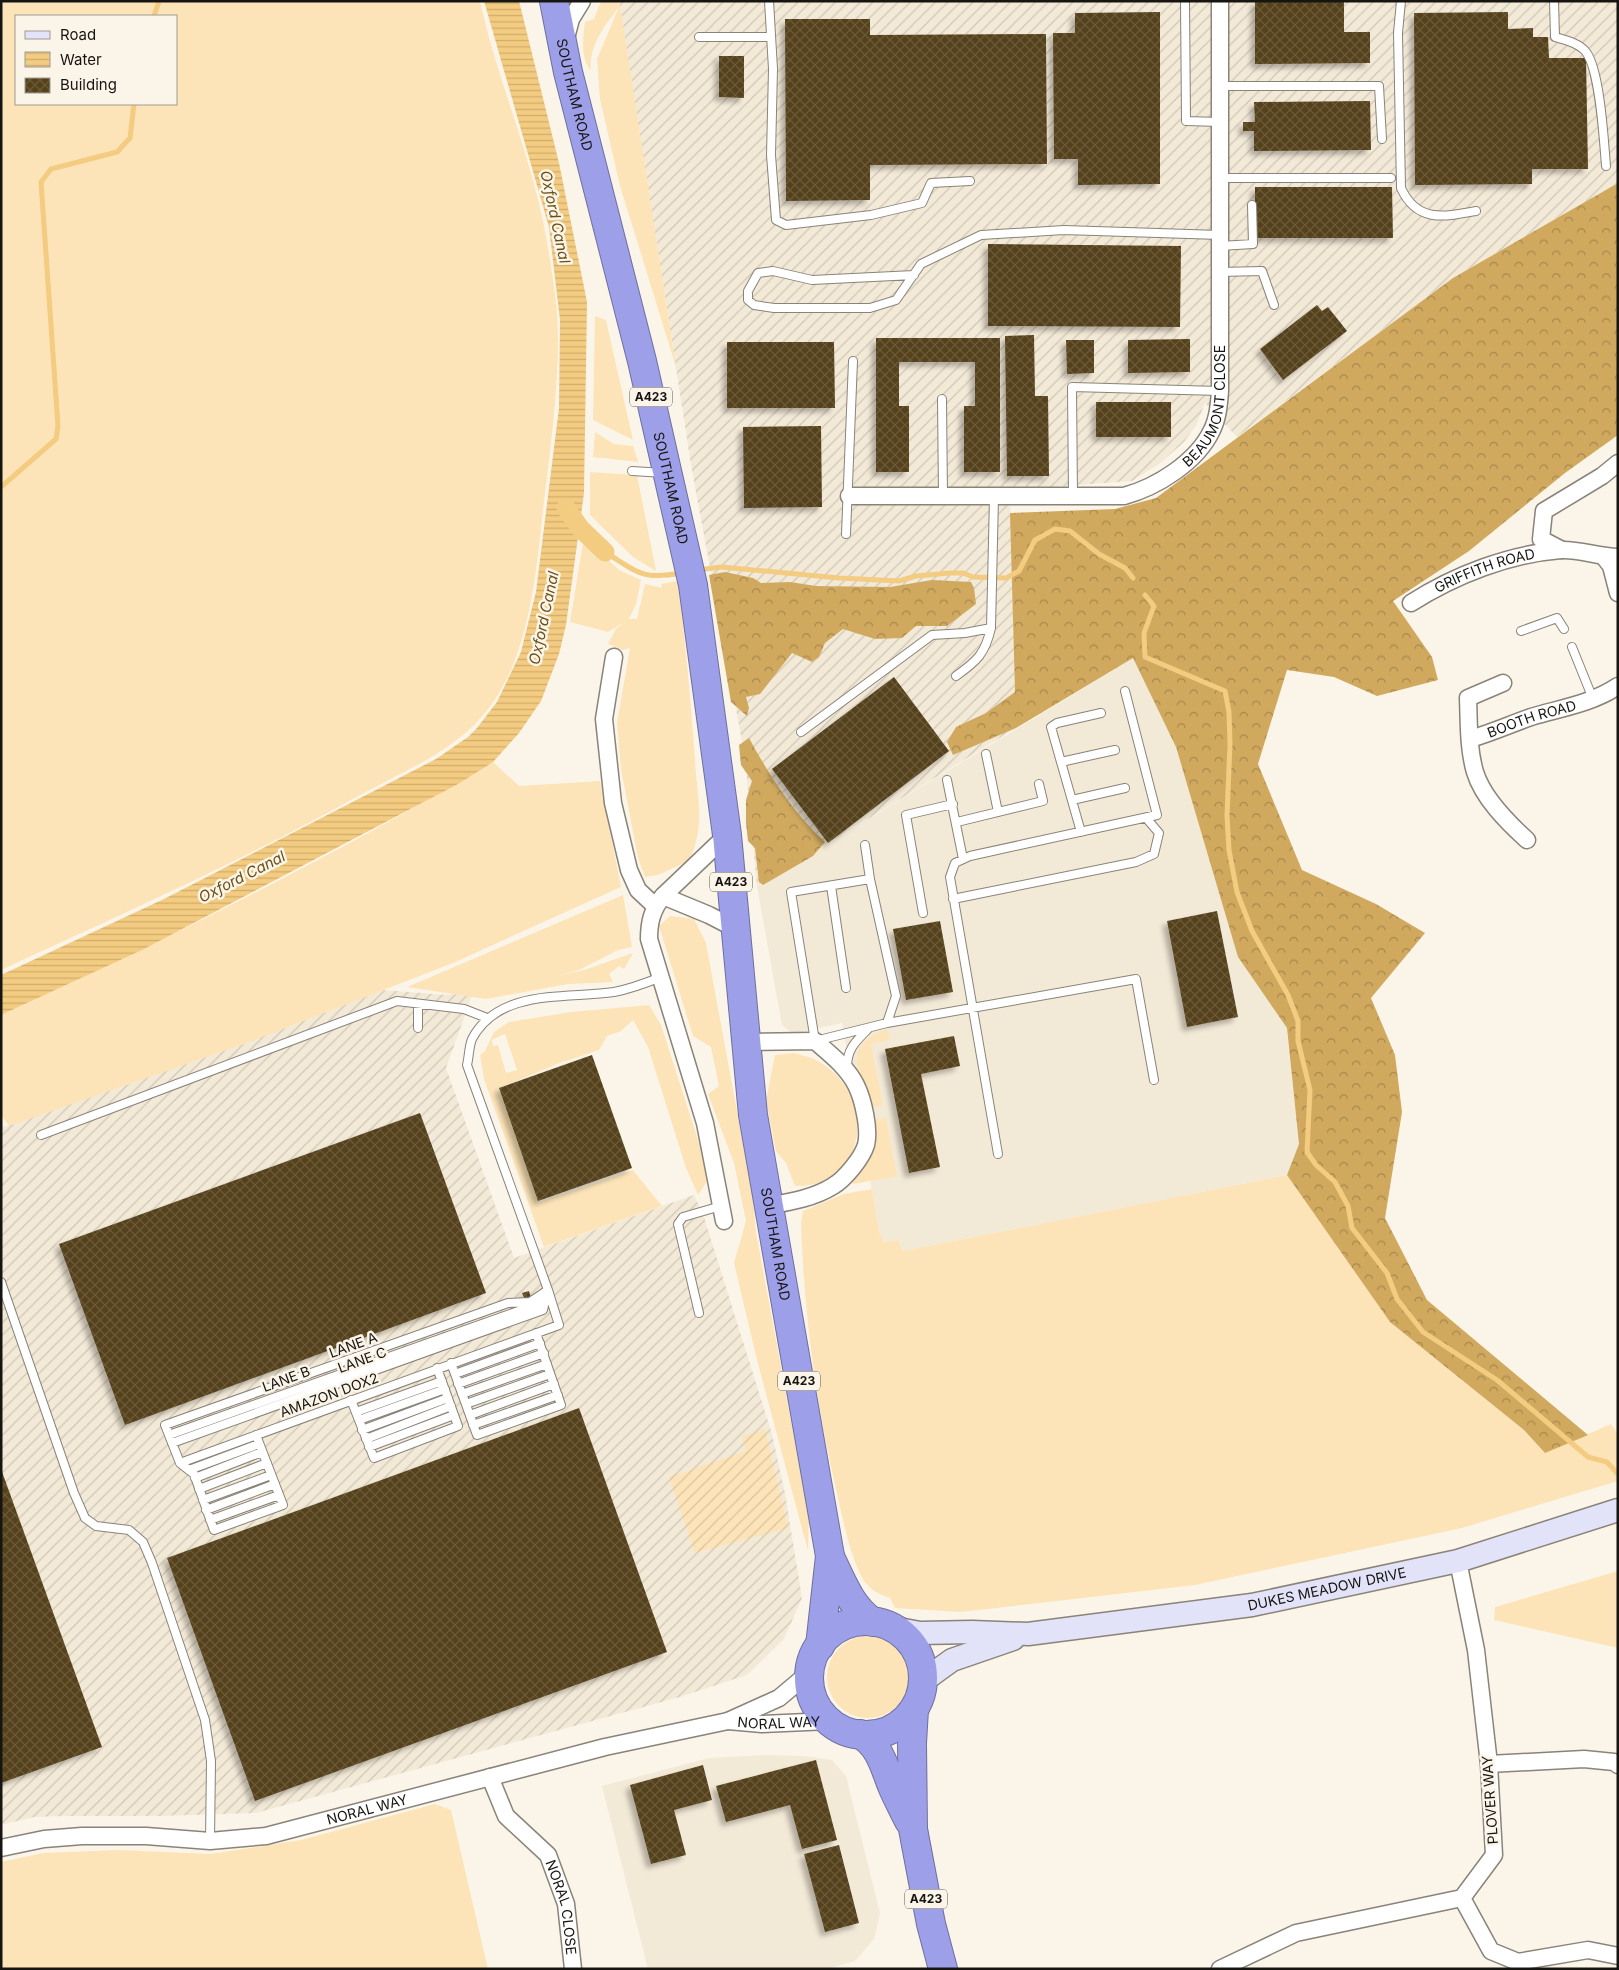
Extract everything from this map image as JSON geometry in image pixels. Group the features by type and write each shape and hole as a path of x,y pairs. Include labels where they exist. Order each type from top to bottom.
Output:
{"highway":[{"name":"SOUTHAM ROAD","path":"554,1 564,53 668,472 690,572 727,835 753,1115 830,1556 853,1604 860,1612 883,1625"},
{"name":"SOUTHAM ROAD","path":"820,1646 830,1556"},
{"path":"858,1622 883,1625 906,1637 916,1650 922,1664 923,1680 921,1695 914,1709 904,1721 891,1729 876,1734 860,1734 844,1730 829,1721 818,1707 811,1691 810,1672 813,1658 820,1646 830,1634 843,1626 858,1622"},
{"name":"A423","path":"914,1709 912,1751 913,1829 931,1924 943,1969"},
{"name":"A423","path":"860,1734 867,1739 882,1757 892,1787 913,1829"}],"street":[{"path":"564,53 567,29 582,1"},
{"name":"BEAUMONT CLOSE","path":"849,496 1073,498 1124,496 1144,490 1163,480 1190,457 1212,430 1219,409 1220,391 1220,1"},
{"name":"GRIFFITH ROAD","path":"1562,550 1541,539 1544,511 1594,481 1618,463"},
{"name":"GRIFFITH ROAD","path":"1411,603 1434,588 1482,569 1517,558 1562,550 1611,557"},
{"path":"1611,557 1611,566 1618,593"},
{"path":"614,657 604,719 613,803 629,870 638,890 659,901 709,914 736,929"},
{"name":"BOOTH ROAD","path":"1503,683 1468,698 1470,739 1475,773 1506,822 1527,840"},
{"name":"BOOTH ROAD","path":"1470,739 1593,699 1618,686"},
{"path":"722,1213 705,1123 649,939 650,917 659,901 727,835"},
{"path":"747,1042 815,1041 838,1060 856,1086 866,1115 866,1145 850,1171 835,1186 818,1194 768,1206"},
{"name":"DUKES MEADOW DRIVE","path":"883,1625 920,1633 1028,1634 1252,1605 1458,1560 1618,1510"},
{"name":"PLOVER WAY","path":"1458,1560 1476,1650 1489,1764 1494,1855 1462,1898"},
{"name":"DUKES MEADOW DRIVE","path":"923,1680 952,1660 1028,1634"},
{"name":"NORAL WAY","path":"1,1848 44,1839 82,1836 146,1836 210,1841 266,1836 605,1748 728,1721 779,1698 810,1672"},
{"name":"NORAL WAY","path":"728,1721 762,1724 829,1721"},
{"path":"1489,1764 1584,1759 1614,1762 1618,1765"},
{"name":"NORAL CLOSE","path":"490,1778 506,1816 548,1855 566,1904 573,1969"},
{"path":"1220,1969 1296,1933 1462,1898 1491,1950 1518,1962 1588,1950 1618,1956"}],"lane":[{"path":"769,1 771,37 771,155 776,220 786,225 871,215 922,203 931,184 970,181"},
{"path":"1185,1 1186,121 1220,122"},
{"path":"1401,1 1398,33 1401,188 1407,201 1415,210 1441,216 1476,211"},
{"path":"1554,1 1555,37 1581,47 1592,64 1602,112 1606,166"},
{"path":"700,37 771,37"},
{"path":"1220,86 1260,84 1379,86 1382,139"},
{"path":"1220,178 1392,178"},
{"path":"914,275 812,280 772,271 758,273 748,291 748,300 754,305 774,308 870,308 896,300 914,275 921,264 981,235 1064,230 1220,240 1253,244 1252,205"},
{"path":"1220,272 1262,271 1274,305"},
{"path":"846,534 853,361"},
{"path":"1073,498 1072,387 1220,391"},
{"path":"942,399 943,497"},
{"path":"632,471 668,472"},
{"path":"956,676 976,661 987,646 991,628 994,497"},
{"path":"1521,631 1558,618 1564,629"},
{"path":"801,732 932,635 991,628"},
{"name":"BOOTH ROAD","path":"1572,647 1593,699"},
{"path":"998,1154 971,1008 950,877 955,863 963,859 1158,815 1124,691"},
{"path":"1081,832 1051,727 1056,722 1101,713"},
{"path":"1061,762 1114,750"},
{"path":"986,754 998,812"},
{"path":"947,780 963,859"},
{"path":"957,822 1043,801 1039,784"},
{"path":"1072,800 1125,788"},
{"path":"923,912 906,815 953,804"},
{"path":"953,900 1136,862 1154,854 1159,833 1147,818"},
{"path":"865,845 870,879 896,996 887,1023"},
{"path":"870,879 791,892 815,1041 887,1023 1136,979 1154,1080"},
{"path":"831,886 846,988"},
{"path":"548,1290 467,1065 471,1040 487,1018 507,1006 541,999 614,992 661,977"},
{"path":"41,1135 397,1001 464,1009 487,1018"},
{"path":"418,1004 418,1028"},
{"path":"847,1073 847,1057 852,1046 870,1027"},
{"path":"699,1313 678,1224 683,1217 722,1213"},
{"path":"1,1282 74,1493 86,1518 96,1526 129,1530 143,1542 152,1563 205,1720 211,1761 210,1841"},
{"name":"AMAZON DOX2","path":"180,1463 559,1325 548,1290"},
{"name":"LANE A","path":"170,1439 165,1425 508,1303 530,1302 548,1290"},
{"name":"LANE B","path":"170,1439 538,1304 548,1290"},
{"path":"451,1363 477,1435 561,1405 536,1332"},
{"path":"455,1374 540,1343"},
{"path":"458,1384 544,1353"},
{"path":"462,1394 547,1364"},
{"path":"351,1400 374,1458 458,1426 437,1368"},
{"path":"466,1404 550,1374"},
{"path":"357,1416 442,1381"},
{"path":"470,1416 554,1384"},
{"path":"357,1416 444,1389"},
{"path":"362,1430 448,1398"},
{"path":"366,1439 451,1406"},
{"path":"370,1447 454,1415"},
{"path":"170,1439 180,1463 195,1478 214,1530 283,1505 256,1435"},
{"path":"189,1470 261,1448"},
{"path":"195,1478 261,1448"},
{"path":"199,1489 267,1463"},
{"path":"203,1500 271,1475"},
{"path":"206,1510 275,1484"}],"shaded area":[{"path":"1,1 480,1 495,59 539,202 552,271 558,325 554,417 534,584 520,646 509,675 494,701 463,735 435,755 272,842 1,970"},
{"path":"601,1 622,1 620,5 676,367 620,186 600,99 597,59 619,7 603,29 595,45 592,53 591,71 585,60 583,41 585,22 594,19"},
{"path":"619,1 1618,1 1618,183 1453,278 1237,437 1205,403 1197,424 1184,442 1159,464 1132,481 1010,490 1016,728 757,887 745,758 691,465"},
{"path":"595,316 606,320 633,440 593,420"},
{"path":"595,432 614,444 633,446 638,462 593,457"},
{"path":"590,472 637,475 656,571 633,557 590,515"},
{"path":"584,537 619,570 641,580 636,604 629,619 637,619 645,584 662,588 661,584 678,581 692,715 699,823 694,848 689,861 658,875 645,877 638,858 621,769 617,723 630,648 623,650 608,644 616,629 623,623 608,632 570,622"},
{"path":"1133,658 1176,747 1238,957 1287,1028 1299,1144 1287,1175 903,1251 898,1240 884,1242 879,1231 842,1023 793,1034 782,1025 757,887"},
{"path":"493,762 519,786 600,781 621,887 453,963 247,1043 9,1126 1,1115 1,1015 251,895 373,830"},
{"path":"623,895 632,947 618,950 579,970 557,976 584,970 633,953 624,969 619,966 609,974 613,982 568,984 486,999 407,987"},
{"path":"670,916 694,919 706,943 753,1198 756,1232 809,1519 808,1551 757,1360 734,1263 746,1221 734,1163 708,1094 719,1086 711,1047 693,1036 659,926"},
{"path":"383,990 448,995 474,990 446,1068 514,1258 694,1195 703,1214 772,1434 785,1493 802,1598 784,1639 747,1675 680,1697 256,1813 34,1817 1,1825 1,1128"},
{"path":"649,1005 661,1025 710,1177 698,1195 686,1168 648,1047 633,1020 621,1031 607,1036 599,1050 557,1064 499,1088 540,1202 633,1170 662,1206 544,1247 484,1079 480,1055 485,1051 494,1032 509,1022 571,1012","holes":["505,1034 517,1070 506,1073 498,1045 493,1046 492,1040"]},
{"path":"887,1029 890,1040 871,1044 883,1105 871,1108 855,1074 858,1052 868,1039"},
{"path":"795,1053 820,1062 840,1079 852,1098 857,1119 856,1139 850,1158 837,1173 819,1183 795,1186 786,1163 776,1151 766,1101 775,1055"},
{"path":"886,1118 897,1176 853,1184 852,1181 866,1160 873,1120"},
{"path":"1287,1175 1390,1322 1524,1430 1545,1453 1611,1424 1618,1434 1618,1481 1462,1528 1195,1585 961,1612 895,1608 890,1598 870,1588 861,1576 847,1535 817,1393 805,1291 801,1223 803,1211 844,1194 872,1189 879,1231 884,1242 898,1240 903,1251"},
{"path":"765,1429 788,1528 695,1553 669,1477 746,1451 742,1437"},
{"path":"1618,1571 1618,1648 1494,1620 1495,1607"},
{"path":"868,1636 884,1639 897,1648 906,1661 909,1677 906,1693 897,1706 884,1715 868,1718 852,1715 839,1706 830,1693 827,1677 830,1661 839,1648 852,1639"},
{"path":"766,1755 804,1756 832,1760 846,1776 880,1913 874,1939 855,1961 827,1969 648,1969 602,1786 709,1758"},
{"path":"435,1804 451,1810 488,1969 1,1969 1,1862 43,1853 118,1850 210,1854 301,1840"}],"green space":[{"path":"1618,183 1618,435 1565,473 1469,551 1393,601 1432,657 1438,680 1377,696 1334,677 1287,670 1258,764 1302,870 1376,904 1425,933 1371,998 1395,1055 1402,1112 1385,1218 1427,1300 1588,1435 1545,1453 1524,1430 1390,1322 1287,1175 1299,1144 1287,1028 1238,957 1176,747 1133,658 1016,728 953,755 947,742 956,727 986,713 1015,692 1010,513 1115,509 1156,498 1453,278"},
{"path":"725,572 753,578 761,583 790,582 816,586 890,587 932,580 971,582 974,588 976,604 947,626 916,626 902,638 875,639 843,629 825,643 819,657 812,662 792,653 760,694 746,697 749,708 747,716 731,702 709,575"},
{"path":"749,738 765,766 793,807 825,842 813,856 763,885 759,882 755,848 748,841 746,823 746,800 752,781 741,765 739,745"}],"water":[{"name":"Oxford Canal","path":"484,1 519,1 559,163 587,302 584,493 566,625 559,654 541,701 519,733 493,762 458,784 144,949 1,1015 1,975 164,899 436,759 468,737 497,702 521,652 536,592 559,408 560,320 549,227"}],"building":[{"path":"1255,1 1344,1 1344,32 1370,32 1370,63 1255,64"},
{"path":"1160,12 1160,184 1078,185 1078,159 1054,159 1053,33 1075,33 1075,13"},
{"path":"1508,12 1508,29 1533,28 1533,37 1548,37 1549,58 1586,58 1588,169 1532,169 1532,184 1415,185 1414,13"},
{"path":"785,19 870,19 870,35 1046,34 1047,164 870,165 870,200 786,201"},
{"path":"719,56 744,56 744,98 719,97"},
{"path":"1370,101 1371,150 1254,151 1254,131 1243,131 1243,122 1255,122 1254,102"},
{"path":"1255,187 1392,187 1393,238 1255,238"},
{"path":"988,244 1181,246 1180,327 988,326"},
{"path":"1317,305 1322,311 1328,307 1347,331 1283,380 1260,349"},
{"path":"1034,335 1035,396 1048,396 1049,476 1007,476 1005,336"},
{"path":"876,338 1000,338 1000,472 964,472 964,406 975,406 975,362 899,362 899,406 909,406 909,472 876,472"},
{"path":"1190,339 1190,372 1128,373 1128,340"},
{"path":"1066,340 1094,340 1094,373 1067,374"},
{"path":"727,342 834,342 835,408 727,408"},
{"path":"1096,402 1171,402 1171,437 1096,437"},
{"path":"821,426 822,507 744,508 743,427"},
{"path":"894,677 949,751 828,843 772,769"},
{"path":"1217,911 1238,1017 1187,1027 1167,921"},
{"path":"940,921 953,992 906,1000 893,929"},
{"path":"954,1036 960,1066 921,1074 940,1167 909,1173 885,1049"},
{"path":"592,1055 632,1168 538,1201 499,1088"},
{"path":"420,1113 486,1293 125,1425 59,1244"},
{"path":"529,1291 531,1298 525,1300 522,1293"},
{"path":"579,1408 667,1652 255,1801 167,1558"},
{"path":"1,1469 102,1747 1,1783"},
{"path":"816,1760 837,1840 802,1849 790,1805 726,1822 716,1786"},
{"path":"703,1765 712,1800 674,1810 686,1855 651,1864 630,1785"},
{"path":"839,1845 859,1923 825,1932 804,1854"}],"waterway":[{"path":"154,15 159,1"},
{"path":"1,487 56,439 58,426 41,182 51,169 117,152 130,138 134,105"},
{"path":"566,508 580,528 605,552"},
{"path":"698,570 721,567 839,578 899,581 916,576 950,573 963,573 973,577 1006,578 1019,571 1035,540 1055,529 1070,531 1099,554 1125,568 1133,578"},
{"path":"605,552 641,573 657,576 682,573"},
{"path":"1145,595 1154,606 1144,633 1145,657 1225,691 1229,712 1230,744 1227,816 1229,850 1237,892 1252,931 1288,995 1298,1021 1298,1041 1310,1090 1307,1152 1316,1165 1335,1182 1348,1206 1352,1228 1387,1273 1397,1299 1423,1332 1497,1380 1588,1457 1607,1462 1618,1474"}]}
